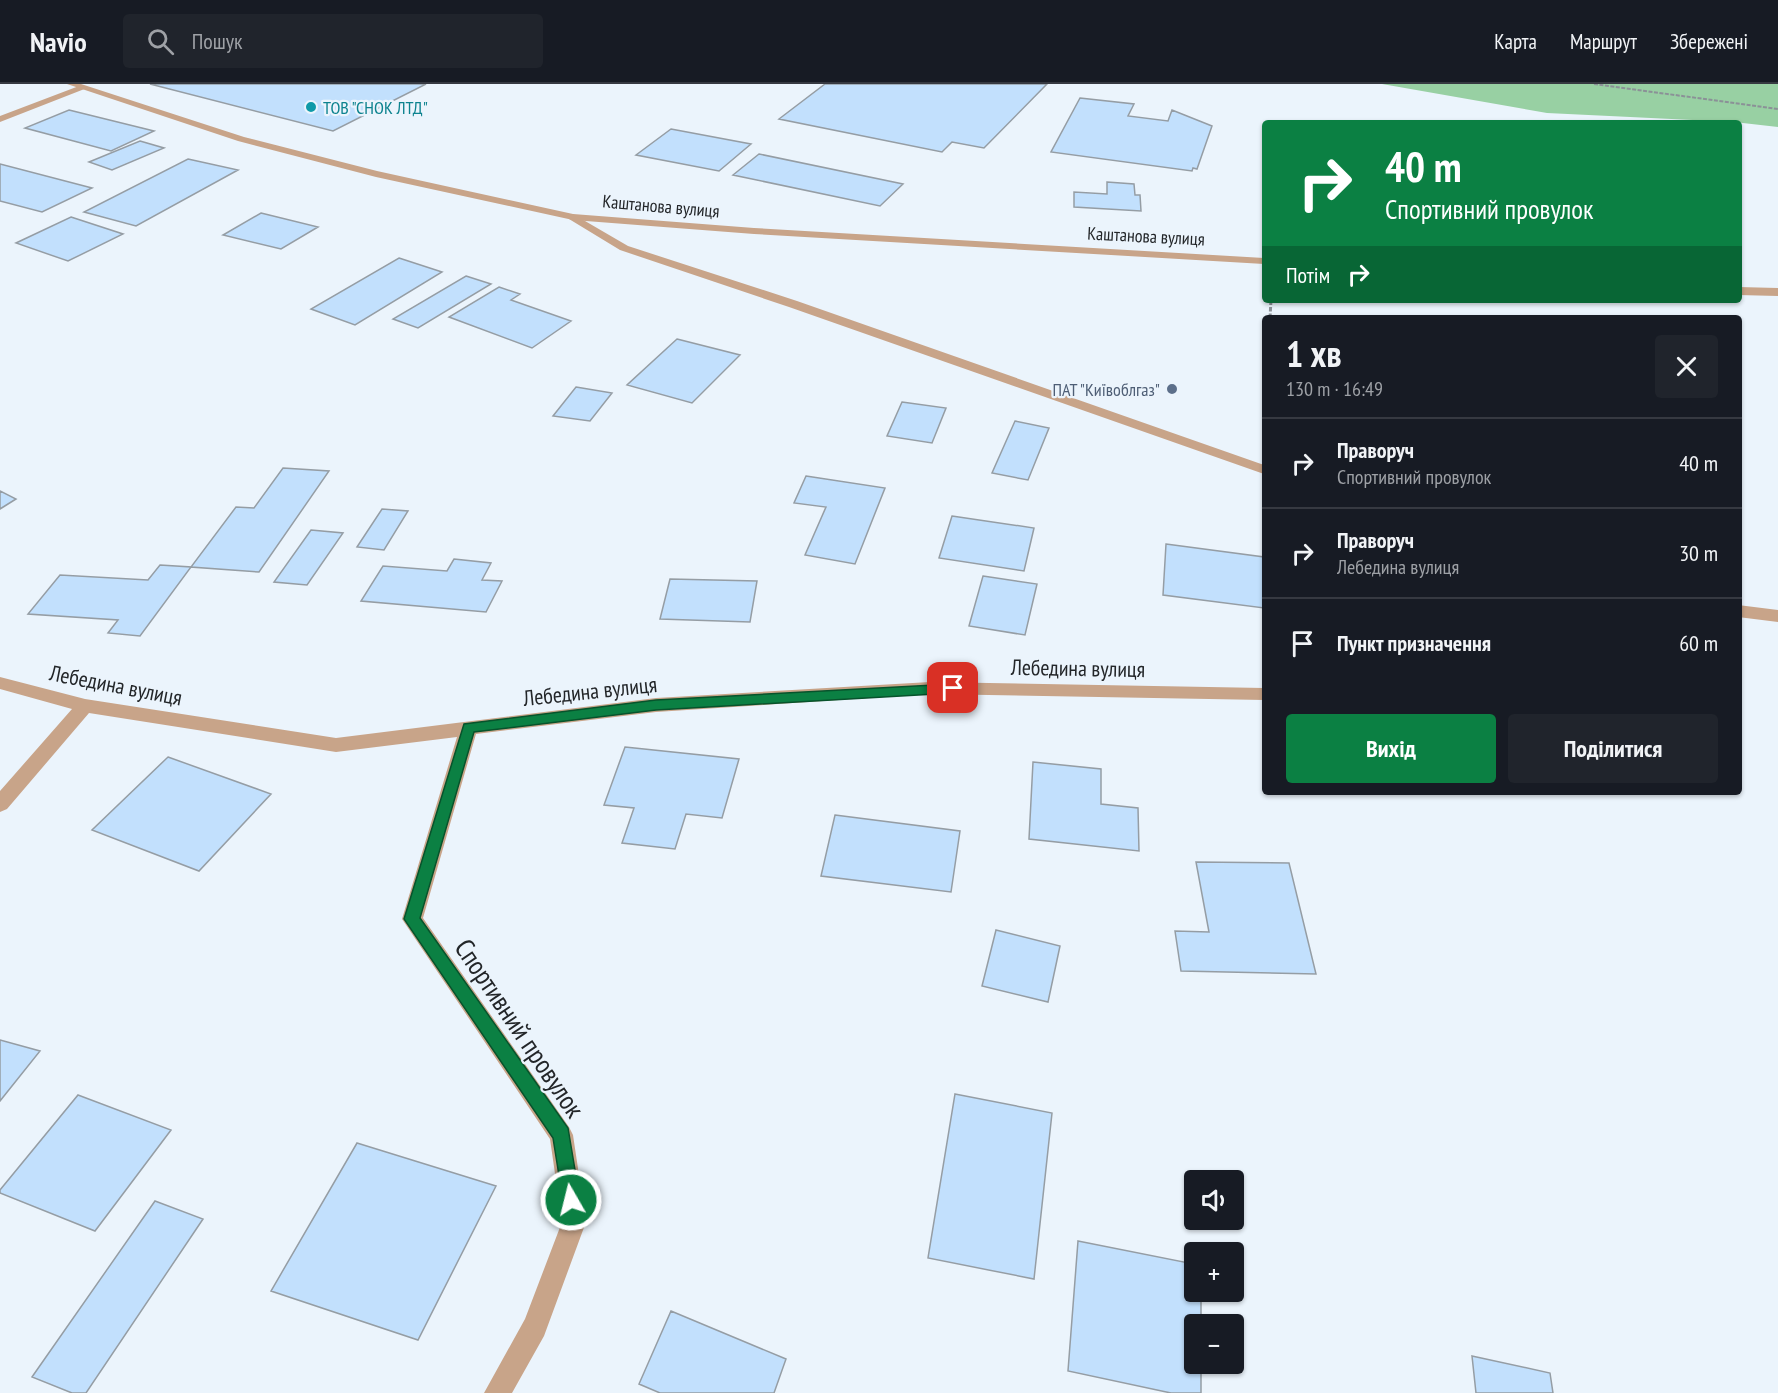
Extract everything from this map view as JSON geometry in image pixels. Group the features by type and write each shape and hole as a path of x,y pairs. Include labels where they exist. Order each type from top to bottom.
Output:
{"street":[{"path":"0,119 77,86"},
{"name":"Каштанова вулиця","path":"77,86 241,139 376,174 573,216 754,231 1262,261"},
{"path":"573,216 624,248 793,304 1262,469"},
{"path":"1742,291 1778,292"},
{"path":"1742,612 1778,616"},
{"name":"Лебедина вулиця","path":"0,683 85,706 336,745 656,705 930,688 1262,694"},
{"path":"0,804 85,706"},
{"name":"Спортивний провулок","path":"469,728 412,919 561,1135 574,1222 535,1327 497,1393"}],"path":[{"path":"1594,84 1778,109"}],"green space":[{"path":"1382,84 1778,84 1778,127 1742,123 1742,120 1547,113"}],"building":[{"name":"ТОВ \"СНОК ЛТД\"","path":"150,84 426,84 333,131"},
{"path":"825,84 1047,84 984,148 952,142 942,152 779,119"},
{"path":"1080,98 1134,104 1128,116 1168,121 1172,110 1212,126 1197,169 1193,168 1192,171 1051,152"},
{"path":"69,110 154,131 111,151 25,128"},
{"path":"671,129 751,144 719,171 636,155"},
{"path":"140,141 164,148 112,170 89,162"},
{"path":"759,154 903,184 880,206 733,175"},
{"path":"188,159 238,170 136,226 84,212"},
{"path":"0,164 92,188 42,212 0,201"},
{"path":"1107,182 1134,184 1135,195 1140,195 1141,211 1074,207 1074,192 1107,194"},
{"path":"261,213 318,227 281,249 223,235"},
{"path":"71,217 123,234 68,261 16,243"},
{"path":"399,258 442,272 355,325 311,309"},
{"path":"466,276 491,284 418,328 393,319"},
{"path":"499,287 520,294 511,300 571,321 532,348 449,317"},
{"path":"677,339 740,355 692,403 627,385"},
{"path":"576,387 612,393 590,421 553,416"},
{"path":"902,402 946,408 932,443 887,436"},
{"path":"1015,421 1049,428 1028,480 992,473"},
{"path":"283,468 329,471 259,572 191,567 236,507 254,508"},
{"path":"806,476 885,488 855,564 805,555 826,507 794,503"},
{"path":"0,491 16,499 0,509"},
{"path":"382,509 408,511 384,550 357,547"},
{"path":"952,516 1034,528 1024,571 939,558"},
{"path":"311,530 343,533 307,585 274,582"},
{"path":"1166,544 1262,557 1262,608 1163,595"},
{"path":"454,559 491,563 482,580 502,581 486,612 361,601 383,566 447,571"},
{"path":"160,565 191,567 140,636 108,633 118,620 28,614 60,575 148,580"},
{"path":"983,576 1037,584 1025,635 969,626"},
{"path":"670,579 757,581 750,622 660,619"},
{"path":"625,747 739,759 722,818 686,814 675,849 622,843 634,808 604,805"},
{"path":"168,757 271,794 199,871 92,830"},
{"path":"1033,762 1101,769 1101,804 1138,808 1139,851 1029,839"},
{"path":"835,815 960,831 951,892 821,876"},
{"path":"1196,862 1289,863 1316,974 1181,971 1175,931 1209,932"},
{"path":"996,930 1060,946 1048,1002 982,986"},
{"path":"0,1040 40,1051 0,1101"},
{"path":"955,1094 1052,1113 1034,1279 928,1258"},
{"path":"78,1095 171,1130 95,1231 0,1193 0,1190"},
{"path":"357,1143 496,1186 418,1340 271,1291"},
{"path":"155,1201 203,1219 86,1393 72,1393 32,1377"},
{"path":"1078,1241 1184,1262 1184,1302 1201,1302 1201,1314 1184,1314 1184,1374 1201,1374 1201,1393 1171,1393 1068,1371"},
{"path":"671,1311 786,1359 774,1393 660,1393 639,1384"},
{"path":"1472,1356 1550,1373 1553,1393 1476,1393"}],"place":[{"name":"ТОВ \"СНОК ЛТД\"","path":"311,107"},
{"name":"ПАТ \"Київоблгаз\"","path":"1172,389"}],"route":[{"path":"571,1200 561,1135 412,919 469,728 656,705 953,688"}]}
